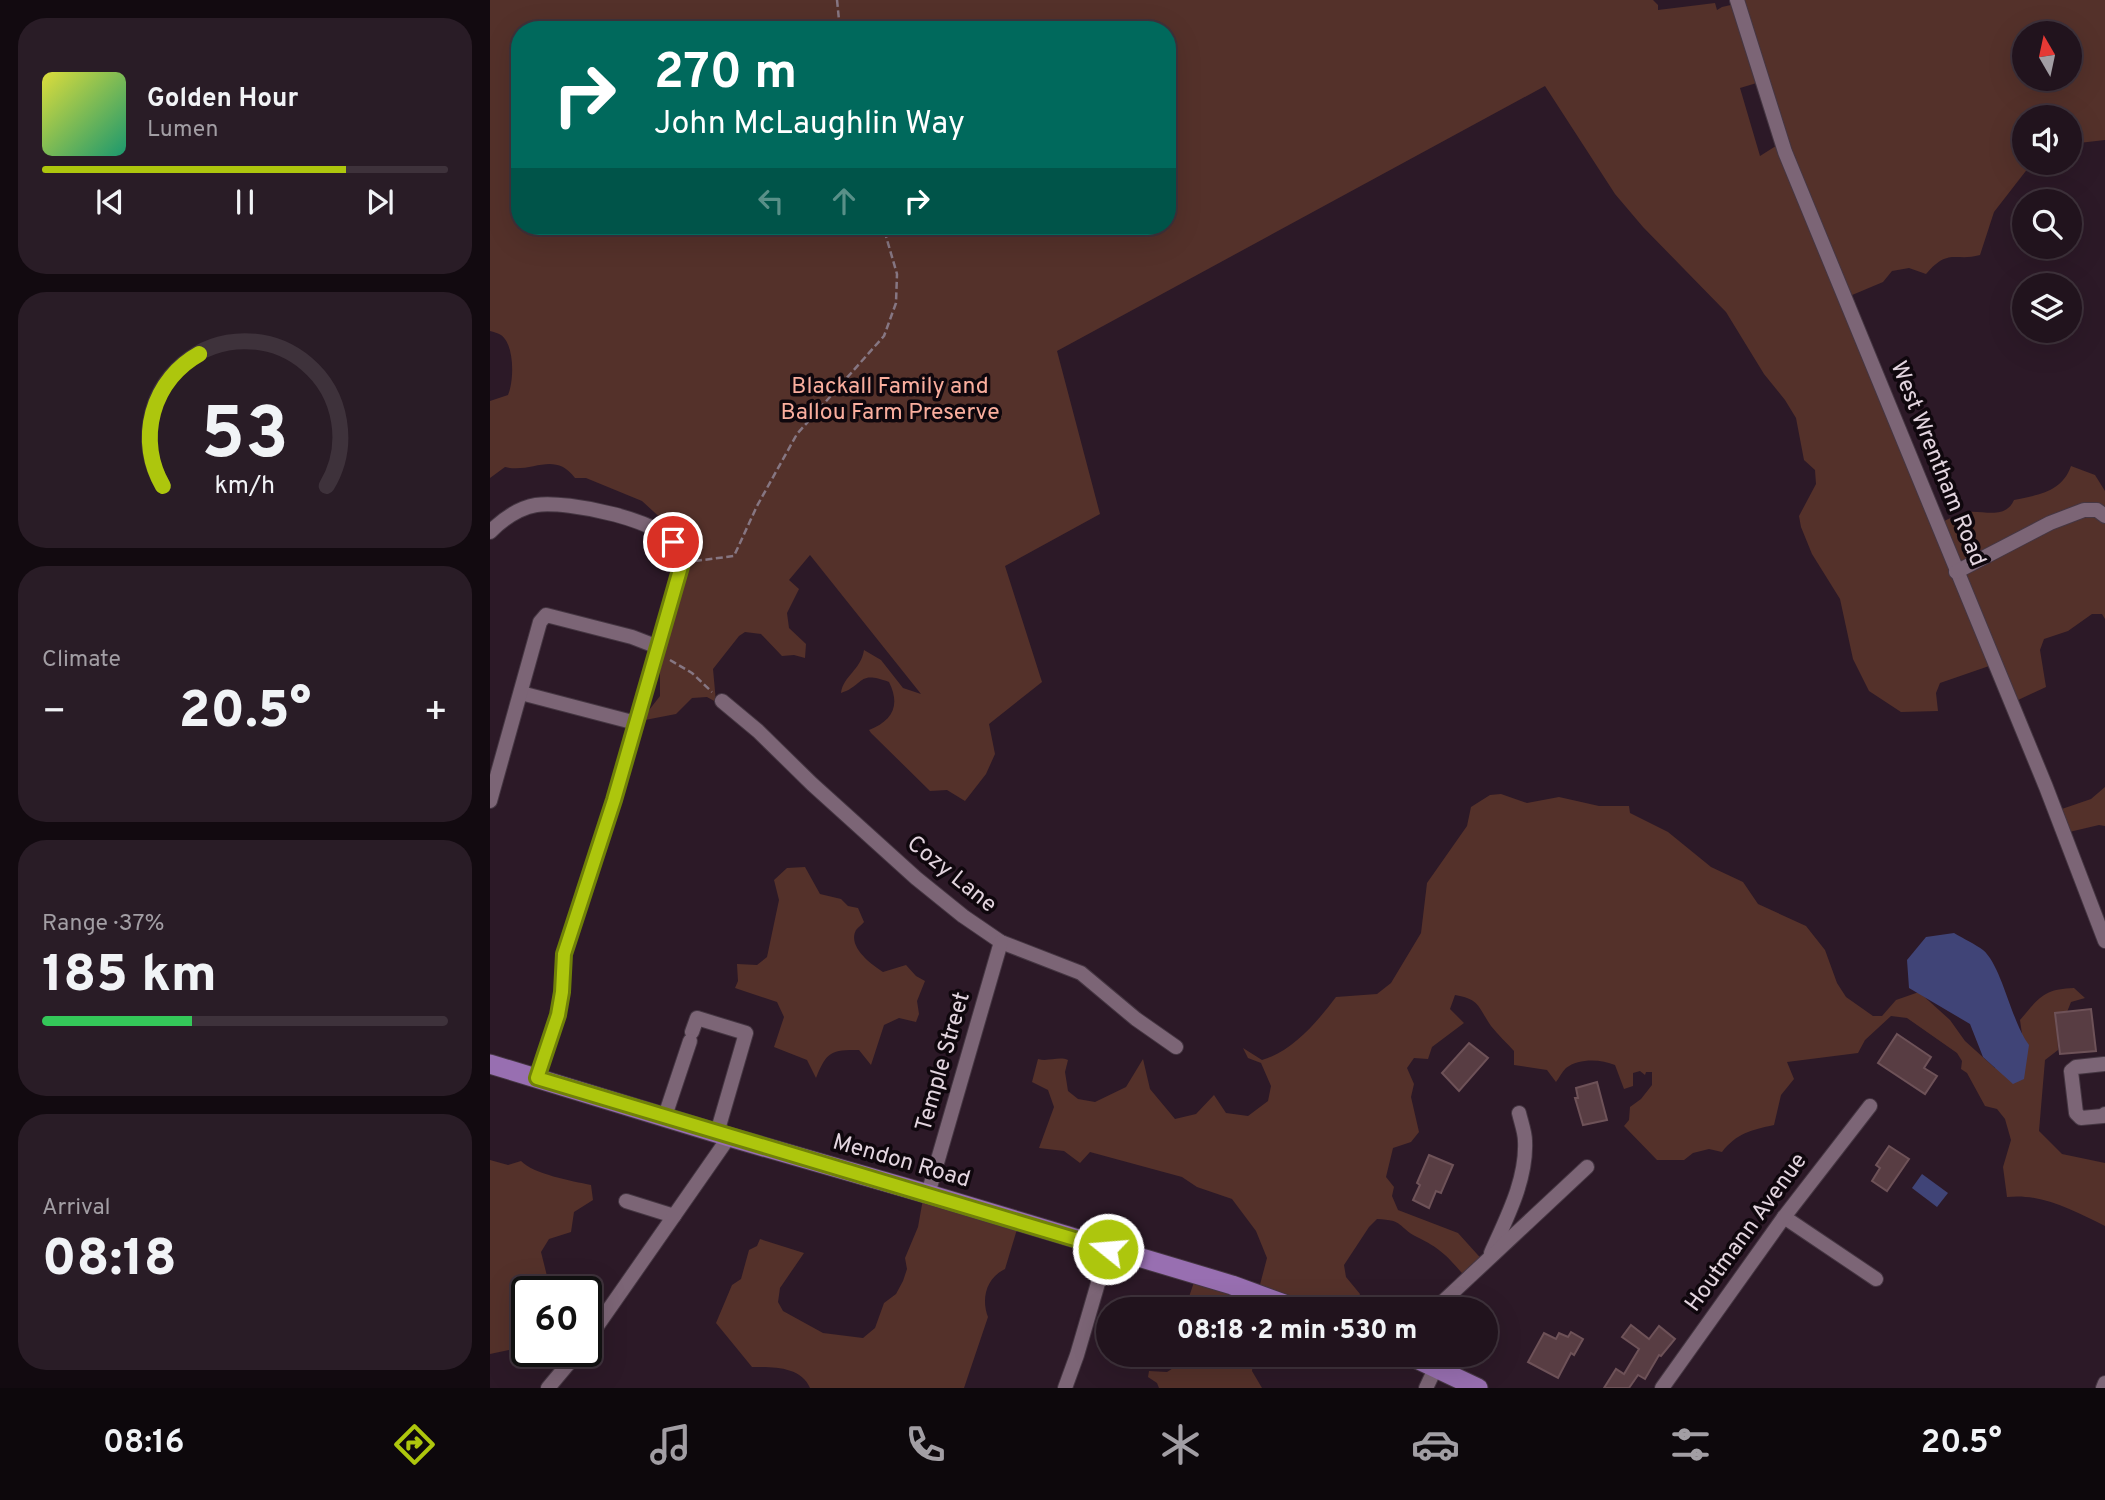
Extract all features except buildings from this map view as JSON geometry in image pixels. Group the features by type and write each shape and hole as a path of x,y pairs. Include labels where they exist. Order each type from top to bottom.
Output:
{"main road":[{"name":"Mendon Road","path":"490,1064 1264,1297"},
{"path":"1432,1367 1478,1388"}],"street":[{"name":"West Wrentham Road","path":"1737,0 1785,152 2046,787 2105,941"},
{"path":"490,533 512,515 534,505 558,503 636,520 661,532 681,552 682,563 614,800 564,954 562,992 553,1034 537,1078"},
{"path":"1956,572 2084,510 2097,510 2105,516"},
{"path":"490,802 540,622 546,615 632,636 656,651"},
{"path":"521,693 636,723"},
{"name":"Cozy Lane","path":"722,701 916,878 982,931 1001,942 1081,973 1136,1019 1176,1047"},
{"name":"Temple Street","path":"928,1194 1001,942"},
{"path":"602,1319 674,1216 723,1135 746,1033 697,1018 665,1116"},
{"path":"2105,1068 2076,1068 2071,1071 2076,1113 2081,1118 2105,1114"},
{"name":"Houtmann Avenue","path":"1662,1388 1784,1217 1870,1106"},
{"path":"1489,1258 1514,1200 1522,1166 1525,1140 1519,1113"},
{"path":"1448,1297 1587,1167"},
{"path":"626,1200 674,1216"},
{"path":"1784,1217 1876,1279"},
{"path":"1065,1388 1108,1249"},
{"path":"548,1388 566,1367"},
{"path":"1426,1388 1436,1369"},
{"path":"2102,1388 2105,1383"}],"path":[{"path":"837,0 839,21"},
{"path":"682,563 734,556 757,506 797,434 884,336 896,303 897,274 886,235"},
{"path":"656,651 692,673 722,701"}],"green space":[{"name":"Blackall Family and Ballou Farm Preserve","path":"490,0 1653,0 1658,5 1658,10 1715,3 1717,10 1735,4 1735,0 2105,0 2105,140 2082,143 2082,105 2012,105 2012,175 2023,175 1994,212 1980,255 1947,258 1926,274 1909,268 1892,271 1883,282 1845,298 1939,523 1964,513 1994,513 2005,510 2014,500 2040,494 2055,487 2062,482 2071,466 2095,475 2105,491 2105,619 2102,614 2092,614 2068,631 2044,639 2040,650 2046,687 2016,701 1992,665 1940,683 1936,693 1938,711 1901,712 1869,691 1853,659 1840,599 1812,554 1801,527 1799,516 1816,484 1815,470 1804,460 1796,418 1764,374 1726,312 1643,227 1615,194 1545,86 1057,351 1100,514 1005,566 1042,682 989,724 995,754 986,774 965,801 947,790 930,791 869,730 884,722 892,712 894,698 889,682 866,678 841,693 864,650 881,660 903,688 921,694 810,555 789,580 799,589 787,613 789,628 806,644 805,658 782,656 761,634 745,632 713,669 716,702 707,697 692,698 676,714 645,720 646,714 660,696 660,671 690,556 689,544 642,501 586,478 575,478 559,465 505,467 490,478 490,401 508,395 511,381 511,355 506,340 500,334 490,331","holes":["1760,82 1779,144 1760,156 1740,88"]},
{"path":"2105,787 2105,826 2065,833 2056,811 2091,799"},
{"path":"1501,794 1527,803 1559,797 1599,806 1629,806 1630,813 1668,832 1711,867 1743,882 1758,904 1806,926 1825,950 1837,983 1846,997 1873,1016 1882,1016 1896,1000 1919,992 1950,1020 1965,1041 1995,1068 2025,1055 2020,1020 2037,1000 2055,990 2074,988 2085,998 2071,1002 2067,1012 2057,1017 2058,1050 2045,1060 2039,1131 2062,1154 2105,1163 2105,1226 2045,1200 2007,1197 2003,1167 2011,1140 2005,1119 1997,1109 1985,1106 1967,1073 1961,1069 1962,1061 1957,1053 1907,1018 1891,1016 1865,1040 1858,1053 1787,1062 1794,1079 1781,1095 1774,1125 1745,1133 1733,1140 1722,1152 1709,1149 1693,1153 1684,1160 1657,1160 1624,1126 1629,1120 1630,1107 1641,1099 1652,1085 1652,1072 1646,1072 1645,1075 1640,1071 1633,1073 1633,1086 1624,1089 1615,1065 1584,1061 1566,1068 1556,1082 1547,1070 1514,1065 1514,1051 1491,1026 1477,1005 1469,999 1455,995 1450,1009 1464,1023 1432,1047 1428,1059 1414,1058 1407,1068 1414,1084 1411,1097 1419,1132 1411,1142 1393,1148 1386,1177 1394,1187 1392,1196 1398,1210 1458,1233 1486,1264 1467,1279 1439,1250 1397,1222 1377,1219 1344,1265 1346,1277 1360,1294 1359,1297 1189,1297 1195,1279 1257,1296 1267,1258 1256,1231 1232,1199 1197,1187 1182,1177 1090,1152 1080,1163 1064,1151 1039,1148 1054,1107 1048,1090 1032,1082 1038,1059 1068,1060 1065,1072 1068,1091 1078,1099 1095,1102 1126,1087 1143,1059 1150,1089 1175,1119 1196,1114 1214,1095 1226,1113 1248,1116 1268,1101 1271,1086 1261,1063 1248,1058 1243,1048 1262,1060 1273,1056 1304,1034 1336,997 1377,994 1391,983 1421,933 1427,883 1467,826 1471,807 1490,795"},
{"path":"805,867 820,894 841,899 848,906 858,908 864,922 856,930 855,943 867,960 883,972 906,965 925,981 917,1001 919,1014 916,1022 899,1018 884,1025 871,1065 859,1050 836,1052 823,1062 816,1078 807,1060 774,1047 784,1017 777,1002 735,988 738,981 737,964 757,965 767,957 779,900 774,880 787,868"},
{"path":"490,1160 508,1165 521,1161 543,1173 591,1185 593,1200 574,1212 571,1232 549,1239 541,1252 547,1276 511,1276 511,1350 490,1354"},
{"path":"923,1199 1018,1226 1005,1269 989,1283 985,1296 988,1317 964,1388 810,1388 800,1375 785,1369 752,1367 716,1323 732,1285 741,1279 749,1250 757,1246 760,1239 804,1253 780,1288 778,1302 783,1311 823,1333 863,1338 875,1328 884,1303 896,1294 903,1281 907,1269 905,1258 918,1227"},
{"path":"1175,1367 1252,1367 1252,1371 1262,1388 1159,1388 1157,1383 1148,1377 1149,1371 1167,1372"}],"water":[{"path":"1954,933 1983,950 1990,958 2029,1045 2024,1079 2013,1084 1983,1057 1970,1024 1909,988 1907,960 1926,937"},
{"path":"1922,1174 1948,1193 1937,1207 1912,1188"}],"route":[{"path":"673,542 681,552 682,563 614,800 564,954 558,1015 537,1078 1108,1249"}]}
